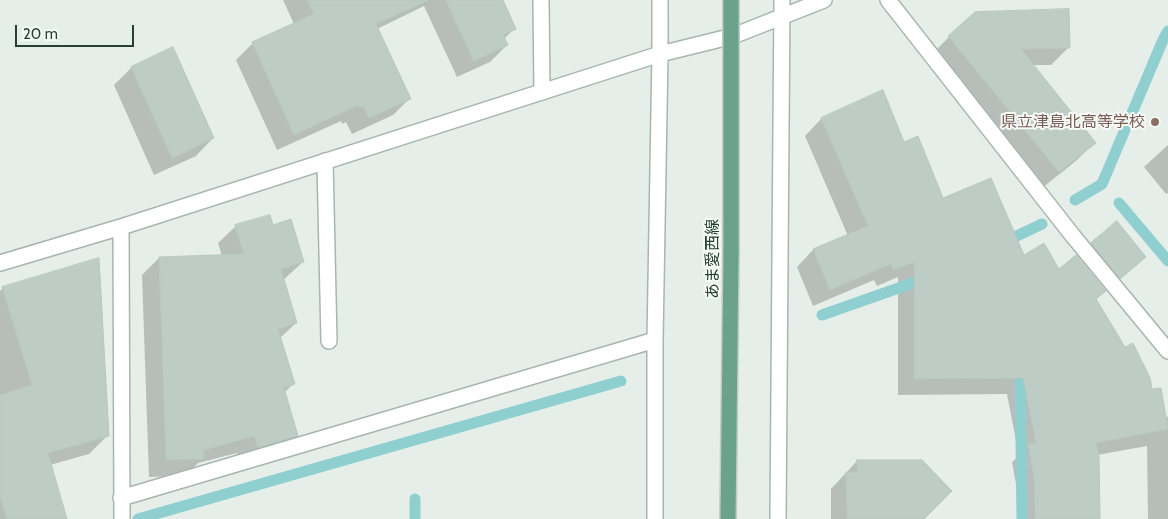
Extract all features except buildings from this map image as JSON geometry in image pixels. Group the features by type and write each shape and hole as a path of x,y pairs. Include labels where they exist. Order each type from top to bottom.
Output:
{"main road":[{"name":"あま愛西線","path":"728,519 731,0"}],"street":[{"path":"541,0 542,92"},
{"path":"655,519 655,340 660,0"},
{"path":"778,519 782,0"},
{"path":"0,263 121,227 660,54 733,36 824,0"},
{"path":"888,0 1073,236 1168,351"},
{"path":"325,162 329,341"},
{"path":"121,227 122,509 655,340"}],"waterway":[{"path":"1075,200 1102,184 1168,31"},
{"path":"1119,203 1168,261"},
{"path":"1002,243 1042,224"},
{"path":"822,315 927,278"},
{"path":"1020,363 1022,519"},
{"path":"138,519 621,381"},
{"path":"415,499 415,519"}],"place":[{"name":"県立津島北高等学校","path":"1155,122"}]}
